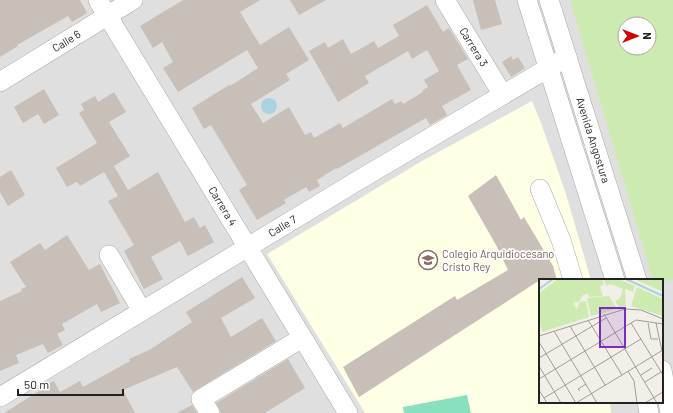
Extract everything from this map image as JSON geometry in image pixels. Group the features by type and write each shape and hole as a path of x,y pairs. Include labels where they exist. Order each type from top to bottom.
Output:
{"street":[{"name":"Calle 6","path":"0,82 103,8 133,0"},
{"name":"Carrera 3","path":"445,0 503,95"},
{"name":"Avenida Angostura","path":"527,0 615,279"},
{"name":"Avenida Angostura","path":"549,0 637,279"},
{"name":"Carrera 4","path":"103,8 348,413"},
{"name":"Calle 7","path":"0,397 567,57"},
{"path":"540,189 561,240 573,279"},
{"path":"109,255 142,311"},
{"path":"210,413 201,399 302,338"},
{"path":"663,375 670,413"},
{"path":"647,403 649,413"}],"shaded area":[{"path":"0,0 673,0 673,413 0,413"},
{"name":"Colegio Arquidiocesano Cristo Rey","path":"532,101 566,194 591,279 539,279 539,403 610,403 611,413 365,413 267,254 422,161"}],"green space":[{"path":"570,0 673,0 673,279 670,281 653,279"},
{"path":"467,395 471,413 404,413 403,407"}],"water":[{"path":"266,98 272,98 277,103 275,112 272,114 266,114 261,109 261,103"}],"building":[{"path":"0,0 80,0 87,13 72,22 68,16 17,45 18,46 0,57"},
{"path":"183,0 260,0 240,12 260,45 289,27 309,60 286,74 290,80 251,104 263,123 289,107 305,135 311,132 314,138 340,123 343,128 392,99 395,104 402,101 403,104 423,92 422,91 428,87 424,80 439,71 427,50 412,59 408,51 365,76 369,83 338,102 309,51 325,42 328,48 343,39 351,54 374,41 378,48 399,36 393,25 427,5 443,32 449,28 468,59 457,65 471,90 442,106 447,115 430,125 426,118 337,169 336,168 317,180 320,186 309,192 306,187 284,200 286,203 257,220 239,190 247,185 211,125 204,129 192,108 258,68 247,50 178,92 163,68 173,62 162,42 153,48 140,26"},
{"path":"290,0 326,0 299,15"},
{"path":"473,0 495,0 502,24 481,30"},
{"path":"511,56 513,60 518,57 525,68 511,77 502,62"},
{"path":"44,89 59,115 44,124 38,114 23,123 14,107"},
{"path":"114,92 126,112 109,122 130,156 114,166 128,190 158,172 185,222 194,217 200,228 205,225 214,242 188,256 180,241 151,257 163,279 144,289 124,251 134,245 108,201 118,196 104,172 80,186 77,182 67,187 56,168 97,143 79,113 84,110 81,104 95,96 98,102"},
{"path":"11,170 25,195 8,206 0,192 0,177"},
{"path":"496,175 521,220 524,217 553,266 557,279 539,279 539,281 359,397 343,367 455,296 457,300 508,270 496,245 468,196"},
{"path":"67,235 89,270 100,264 120,303 101,312 97,304 62,324 65,330 57,334 63,345 48,353 43,344 16,355 19,363 0,371 0,301 22,291 21,289 26,287 10,262 40,243 45,250"},
{"path":"242,277 255,298 221,318 231,337 262,318 276,341 193,392 177,367 123,390 135,413 4,413 41,390 40,388 54,381 60,392 80,381 83,387 130,361 129,359 151,349 192,322 186,312"},
{"path":"288,359 305,388 265,413 221,413 216,403"},
{"path":"192,405 197,413 177,413"}],"place":[{"name":"Colegio Arquidiocesano Cristo Rey","path":"428,260"}]}
